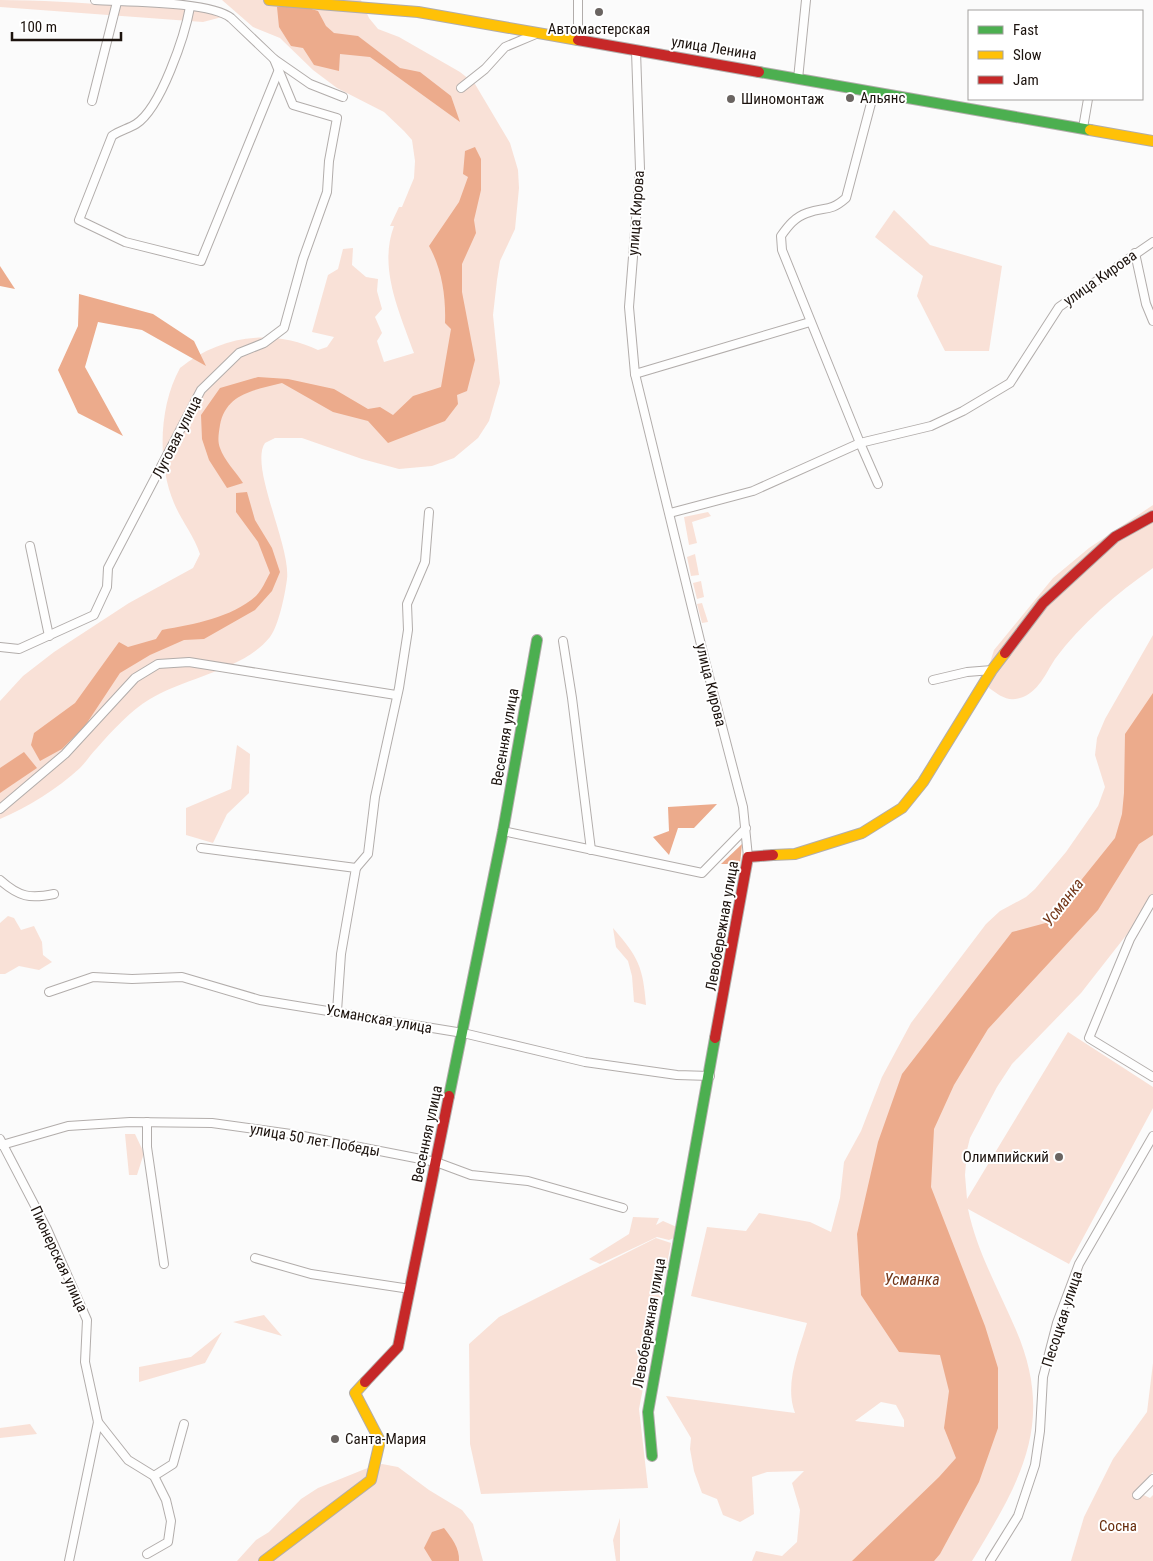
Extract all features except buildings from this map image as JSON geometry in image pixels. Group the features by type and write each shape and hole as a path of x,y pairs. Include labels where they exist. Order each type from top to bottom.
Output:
{"street":[{"name":"Луговая улица","path":"0,648 19,649 94,614 107,587 108,568 201,390 240,352 264,343 284,328 303,259 327,192 329,161 337,118 293,105 274,59 226,14 190,7 95,0"},
{"name":"улица Ленина","path":"269,0 418,12 1153,141"},
{"path":"578,0 578,40"},
{"path":"798,79 806,0"},
{"path":"92,101 117,2"},
{"path":"190,7 177,54 165,81 150,109 136,124 118,131 112,136 79,220 125,242 201,261 278,72"},
{"path":"461,88 485,69 505,47 536,34"},
{"name":"улица Кирова","path":"636,51 640,169 629,307 635,374 743,807 748,857"},
{"path":"274,59 310,84 343,97"},
{"path":"874,92 846,198 835,208 806,213 792,221 781,236 782,250 810,322 878,484"},
{"path":"1083,128 1088,100"},
{"name":"улица Кирова","path":"670,513 753,491 860,443 932,426 963,412 1010,382 1059,307 1134,252 1153,242"},
{"path":"1134,252 1146,304 1153,321"},
{"path":"635,374 810,322"},
{"path":"337,1011 341,954 356,868 368,854 375,796 408,630 407,604 425,562 429,512"},
{"name":"Левобережная улица","path":"652,1456 648,1412 748,857 796,854 862,833 902,808 923,782 992,670 1043,603 1115,537 1153,516"},
{"path":"30,546 49,636"},
{"name":"Весенняя улица","path":"264,1561 371,1480 380,1441 355,1393 398,1347 503,831 537,640"},
{"path":"562,641 572,698 592,850"},
{"path":"0,809 65,754 135,678 158,664 189,662 396,695"},
{"path":"933,680 967,672 992,670"},
{"path":"503,831 702,873 746,828"},
{"path":"201,848 356,868"},
{"path":"0,880 21,896 39,897 54,894"},
{"path":"1153,899 1130,939 1089,1038 1153,1077"},
{"name":"Усманская улица","path":"49,992 93,977 132,979 182,977 260,1000 463,1033 586,1062 677,1075 710,1076"},
{"path":"147,1122 147,1147 164,1264"},
{"name":"улица 50 лет Победы","path":"1,1142 68,1126 147,1122 212,1123 298,1135 436,1162 471,1175 528,1181 623,1208"},
{"name":"Пионерская улица","path":"1,1142 47,1229 87,1320 85,1362 98,1422 69,1561"},
{"name":"Песоцкая улица","path":"990,1561 1018,1516 1035,1466 1040,1431 1043,1377 1057,1323 1079,1264 1152,1142"},
{"path":"255,1258 311,1274 410,1289"},
{"path":"98,1422 128,1460 154,1476 166,1500 171,1521 168,1542 147,1554"},
{"path":"154,1476 173,1464 184,1424"},
{"path":"1137,1495 1153,1479"}],"green space":[{"path":"0,0 171,7 222,17 203,22 0,7"},
{"path":"222,0 361,0 369,18 378,29 399,37 460,72 475,84 510,143 518,170 519,188 515,229 500,261 493,315 500,383 489,421 478,438 454,458 432,466 399,469 362,459 302,438 275,438 265,443 262,454 262,469 287,565 287,579 283,601 279,617 270,637 245,658 164,691 150,699 128,715 71,776 42,797 0,819 0,701 23,676 54,652 129,603 193,568 200,554 174,503 165,470 163,453 164,417 173,383 180,368 195,357 212,349 229,342 246,339 282,339 318,350 327,347 334,337 312,332 328,275 338,269 343,249 353,248 352,265 366,277 378,279 377,291 382,309 375,317 382,333 377,341 384,362 414,353 397,306 388,258 394,226 390,226 399,207 402,207 414,178 415,161 412,140 384,112 337,88 313,70 280,38 253,27"},
{"path":"894,210 930,245 1002,266 989,351 945,351 917,296 923,276 875,237"},
{"path":"1153,505 1153,568 1126,588 1088,621 1065,646 1032,692 1020,698 1011,699 1003,697 989,688 987,672 994,650 1053,578 1089,548"},
{"path":"708,512 711,516 692,522 697,543 689,545 684,517"},
{"path":"695,554 699,575 691,576 687,557"},
{"path":"701,581 704,597 697,599 693,583"},
{"path":"702,603 708,622 702,623 697,604"},
{"path":"1153,635 1153,901 1081,993 1012,1064 997,1087 970,1138 967,1150 965,1175 967,1199 1068,1032 1153,1087 1153,1108 1069,1264 968,1209 983,1256 1016,1330 1028,1363 1033,1394 1032,1423 1027,1451 1018,1478 1005,1505 972,1561 752,1561 756,1551 782,1556 797,1542 800,1510 792,1483 804,1471 767,1472 752,1477 754,1514 740,1522 723,1515 717,1499 702,1493 694,1471 690,1449 691,1438 666,1396 795,1413 791,1391 792,1379 807,1323 691,1296 707,1227 746,1231 759,1213 810,1222 831,1232 840,1198 844,1162 861,1131 882,1077 911,1023 986,924 1000,911 1026,897 1035,889 1066,852 1098,806 1105,787 1095,755 1097,738 1105,719","holes":["881,1402 896,1405 904,1420 904,1427 855,1421"]},
{"path":"237,745 250,754 249,793 227,814 213,843 186,835 186,808 231,789"},
{"path":"8,916 14,918 21,930 34,926 42,942 43,955 52,962 39,970 19,966 5,974 0,974 0,923"},
{"path":"613,928 638,963 643,981 646,1005 634,1002 632,976 628,961 616,947"},
{"path":"125,1134 135,1134 144,1153 137,1175 129,1175"},
{"path":"633,1217 659,1218 656,1225 663,1221 679,1228 677,1237 669,1240 657,1237 600,1264 589,1259 629,1234"},
{"path":"656,1238 671,1243 639,1409 648,1488 481,1494 470,1444 469,1344 499,1317"},
{"path":"264,1315 282,1336 233,1322"},
{"path":"222,1332 205,1363 139,1382 139,1367 191,1357"},
{"name":"Сосна","path":"1153,1363 1153,1472 1135,1491 1150,1498 1153,1495 1153,1561 1071,1561 1084,1517 1113,1459 1147,1412"},
{"path":"30,1424 37,1434 0,1438 0,1428"},
{"path":"382,1464 398,1467 429,1490 462,1510 473,1524 483,1561 237,1561 256,1540 269,1532 301,1499 318,1488"},
{"path":"620,1518 620,1561 616,1561 613,1540"}],"water":[{"path":"277,7 305,7 318,11 326,26 334,33 358,36 400,68 420,72 451,96 460,122 370,57 340,54 339,71 314,65 303,48 291,46 279,27"},
{"path":"475,147 481,159 481,190 474,220 476,233 462,264 462,292 475,360 467,391 457,395 458,404 445,421 388,443 368,421 333,412 282,383 252,391 235,399 228,406 223,414 220,425 218,439 220,448 243,483 227,488 209,460 202,439 201,415 220,388 258,377 288,379 334,389 368,409 380,407 393,415 413,396 441,387 451,329 445,323 442,283 437,264 429,246 459,202 468,177 463,174 465,151"},
{"path":"0,266 15,289 0,286"},
{"path":"79,294 153,314 194,341 206,366 142,330 98,322 85,367 123,436 78,413 58,370 78,326"},
{"path":"247,492 255,520 272,548 280,572 272,591 255,610 204,639 184,640 150,655 120,673 85,726 62,749 40,761 31,745 34,733 75,703 119,642 128,647 156,639 162,630 224,615 246,604 258,594 270,573 258,542 236,512 236,493"},
{"name":"Усманка","path":"1153,693 1153,835 1139,844 1098,910 988,1029 954,1085 934,1129 931,1187 985,1326 998,1368 998,1428 979,1482 940,1554 934,1561 852,1561 939,1477 956,1458 944,1428 949,1391 940,1355 899,1352 861,1295 857,1234 878,1142 902,1074 1012,932 1053,921 1074,889 1115,838 1122,814 1125,734"},
{"path":"24,752 37,768 0,793 0,768"},
{"path":"717,804 694,828 678,828 669,855 653,837 669,831 668,807"},
{"path":"742,844 740,864 721,864"},
{"path":"444,1528 457,1547 459,1561 432,1561 424,1548 432,1532"}],"traffic: fast":[{"path":"759,72 1090,130"},
{"path":"449,1096 503,831 537,640"},
{"path":"652,1456 648,1412 715,1038"}],"traffic: slow":[{"path":"269,0 418,12 578,40"},
{"path":"1090,130 1153,141"},
{"path":"773,855 795,854 862,833 902,808 923,782 992,670 1005,653"},
{"path":"264,1561 371,1480 380,1441 355,1393 365,1382"}],"traffic: jam":[{"path":"578,40 759,72"},
{"path":"1005,653 1043,603 1115,537 1153,516"},
{"path":"715,1038 748,857 773,855"},
{"path":"365,1382 398,1347 449,1096"}],"place":[{"name":"Автомастерская","path":"599,12"},
{"name":"Альянс","path":"850,98"},
{"name":"Шиномонтаж","path":"731,99"},
{"name":"Олимпийский","path":"1059,1157"},
{"name":"Санта-Мария","path":"335,1439"}]}
